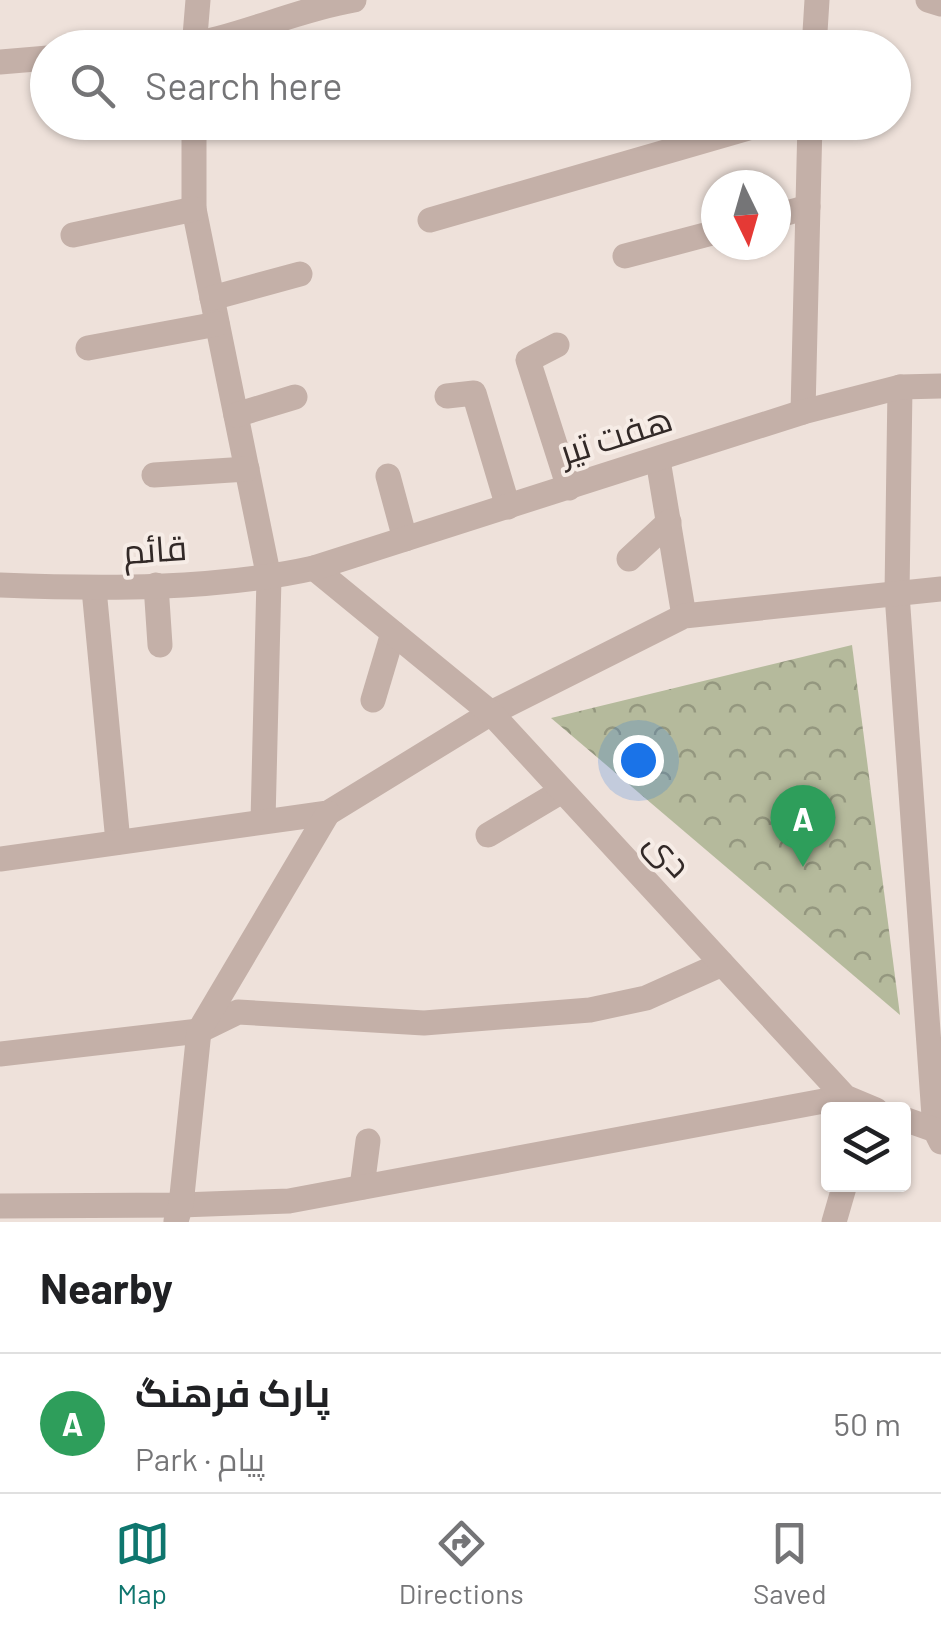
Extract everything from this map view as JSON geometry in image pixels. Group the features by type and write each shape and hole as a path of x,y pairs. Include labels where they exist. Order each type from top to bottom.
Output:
{"street":[{"path":"195,30 198,0"},
{"path":"246,30 354,0"},
{"path":"815,30 817,0"},
{"path":"928,0 941,4"},
{"path":"0,62 30,60"},
{"path":"194,140 194,209 269,578 263,822"},
{"path":"430,220 707,140"},
{"path":"804,412 810,140"},
{"path":"791,212 808,207"},
{"path":"73,236 194,209"},
{"path":"625,256 701,236"},
{"path":"212,298 300,274"},
{"path":"88,348 217,324"},
{"path":"557,345 528,360 569,488"},
{"name":"هفت تیر","path":"314,568 804,412 900,387 941,386"},
{"path":"900,387 897,594 935,1050 938,1136 911,1122"},
{"path":"448,396 474,393 508,507"},
{"path":"236,415 295,397"},
{"path":"658,460 684,616"},
{"path":"154,475 246,468"},
{"path":"388,476 405,539"},
{"path":"629,559 669,522"},
{"name":"قائم","path":"0,585 156,585 269,578 314,568"},
{"name":"دی","path":"314,568 491,713 722,964 859,1102"},
{"path":"156,585 160,645"},
{"path":"94,588 118,842"},
{"path":"0,858 328,812 491,713 684,616 941,588"},
{"path":"373,700 393,633"},
{"path":"488,835 562,791"},
{"path":"178,1214 199,1031 328,812"},
{"path":"0,1054 199,1031 238,1012 424,1024 590,1010 646,998 722,964"},
{"path":"0,1206 178,1214 289,1201 821,1113"},
{"path":"362,1187 368,1141"},
{"path":"834,1222 842,1192"}],"green space":[{"path":"852,645 900,1015 551,718"}],"place":[{"name":"پارک فرهنگ","path":"803,867"}]}
